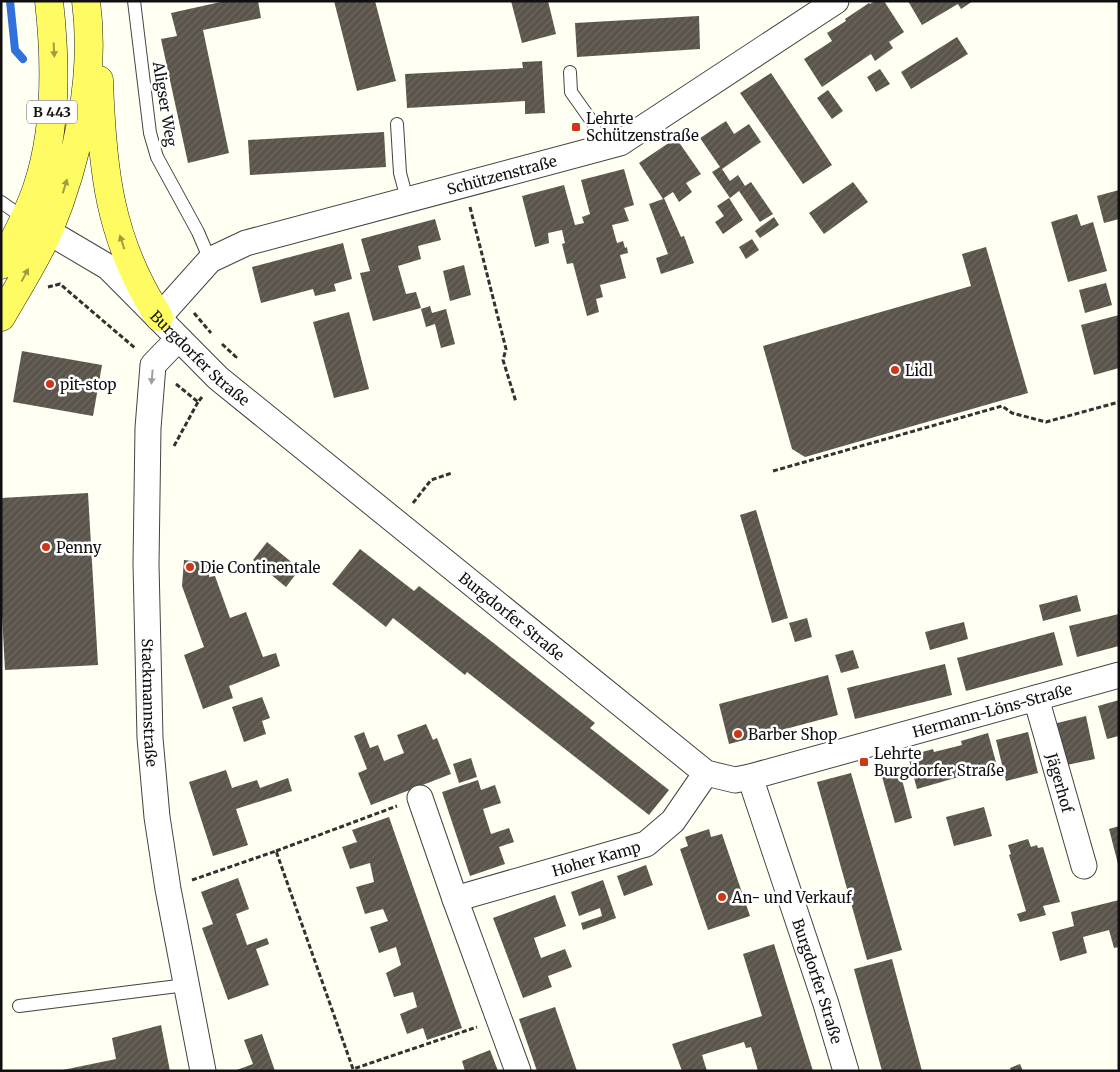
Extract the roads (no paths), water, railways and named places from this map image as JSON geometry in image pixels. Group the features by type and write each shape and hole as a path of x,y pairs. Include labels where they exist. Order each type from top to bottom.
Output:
{"main road":[{"name":"B 443","path":"36,225 38,188 53,106 55,68 49,1"},
{"name":"B 443","path":"1,317 11,274 36,225 64,190 75,149 82,108 87,12"},
{"path":"87,12 99,74 101,148 111,204 128,260 142,291 159,317"}],"street":[{"name":"Schützenstraße","path":"159,317 210,260 246,243 620,142 836,1"},
{"name":"Burgdorfer Straße","path":"36,225 108,267 218,378 706,773 735,780 750,777 846,1071"},
{"name":"Stackmannstraße","path":"178,339 153,365 148,428 146,564 150,738 157,816 168,889 203,1071"},
{"name":"Hermann-Löns-Straße","path":"750,777 1119,675"},
{"name":"Jägerhof","path":"1036,698 1084,866"},
{"name":"Hoher Kamp","path":"455,899 646,844 673,821 706,773"},
{"path":"420,798 518,1071"}],"lane":[{"name":"Aligser Weg","path":"134,1 150,133 157,157 198,232 210,260"},
{"path":"570,72 571,92 593,123 600,148"},
{"path":"397,124 400,173 407,199"},
{"path":"1,202 36,225"},
{"path":"19,1006 186,986"}],"waterway":[{"path":"10,1 15,50 23,59"}],"place":[{"name":"Lehrte Schützenstraße","path":"576,127"},
{"name":"Lidl","path":"895,370"},
{"name":"pit-stop","path":"50,384"},
{"name":"Penny","path":"46,547"},
{"name":"Die Continentale","path":"190,567"},
{"name":"Barber Shop","path":"738,734"},
{"name":"Lehrte Burgdorfer Straße","path":"864,762"},
{"name":"An- und Verkauf","path":"722,897"}]}
